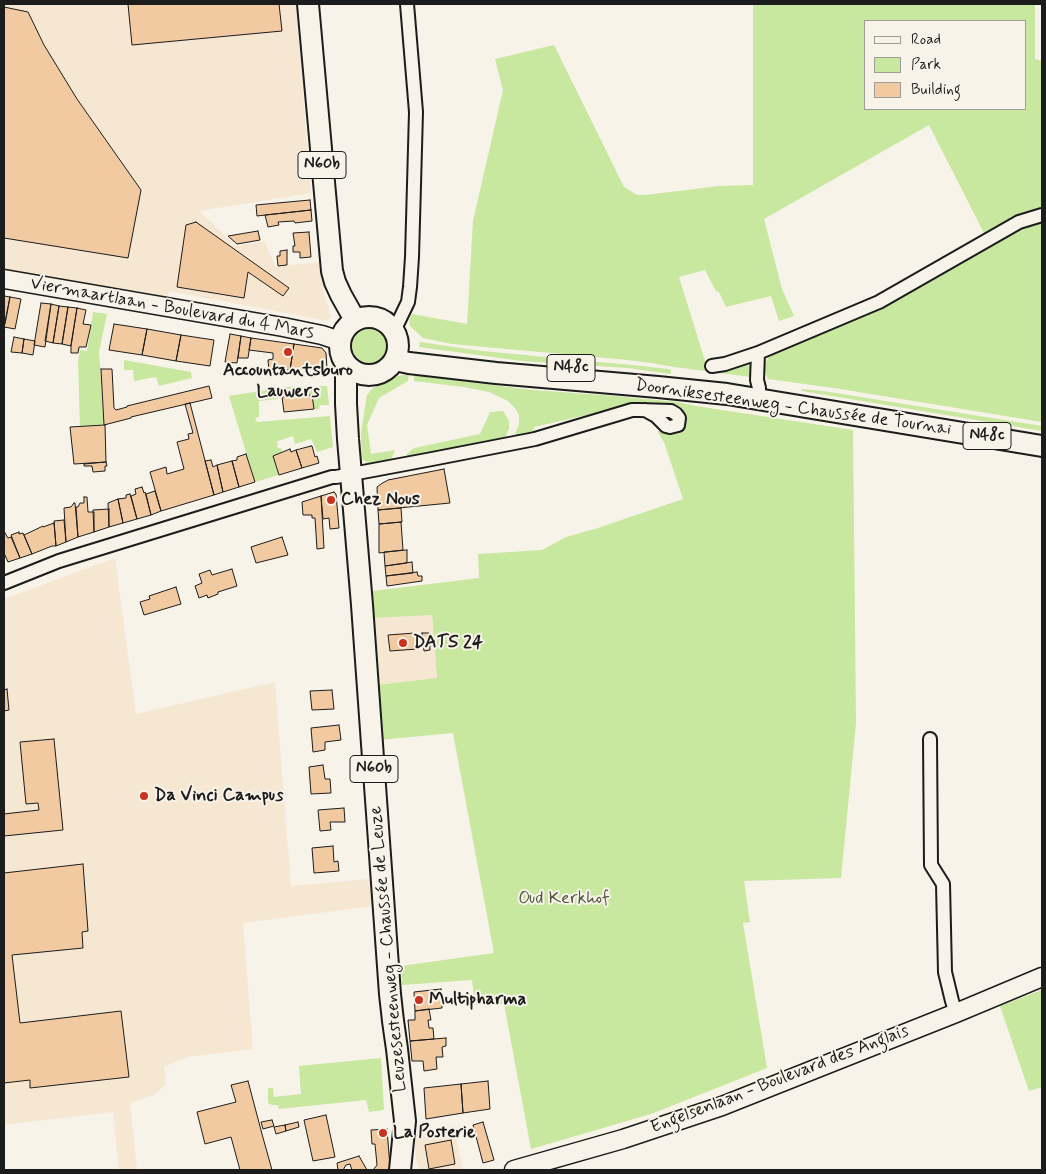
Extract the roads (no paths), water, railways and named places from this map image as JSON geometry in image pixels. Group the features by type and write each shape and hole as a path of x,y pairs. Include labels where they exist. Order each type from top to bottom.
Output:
{"main road":[{"name":"N60b","path":"308,4 332,271 341,295 355,320"},
{"name":"Viermaartlaan - Boulevard du 4 Mars","path":"4,280 283,327 322,335 340,341"},
{"path":"340,341 345,330 355,320 374,317 385,322 396,346 389,367 380,373 369,375 358,373 346,364"},
{"name":"N60b","path":"340,341 342,358 346,364"},
{"name":"Doorniksesteenweg - Chaussée de Tournai","path":"396,346 436,354 502,362 666,376 1042,446"},
{"name":"Leuzesesteenweg - Chaussée de Leuze","path":"346,364 348,439 363,615 390,994 405,1121 410,1136 412,1170"},
{"name":"Leuzesesteenweg - Chaussée de Leuze","path":"347,417 360,384 369,375"},
{"name":"Doorniksesteenweg - Chaussée de Tournai","path":"759,394 1042,435"},
{"name":"Engelsenlaan - Boulevard des Anglais","path":"514,1170 722,1106 1042,977"},
{"name":"Leuzesesteenweg - Chaussée de Leuze","path":"400,1170 405,1121"}],"street":[{"path":"396,346 402,316 408,302 411,272 416,112 407,4"},
{"path":"712,366 725,364 758,353 879,302 1019,222 1042,215"},
{"path":"758,353 759,394"},
{"path":"4,583 59,561 332,477 432,460 535,439 632,410 645,410"},
{"path":"930,739 931,865 943,884 945,972 956,1013"}],"place":[{"name":"Accountantsburo Lauwers","path":"288,352"},
{"name":"Chez Nous","path":"331,500"},
{"name":"DATS 24","path":"403,643"},
{"name":"Da Vinci Campus","path":"144,796"},
{"name":"Multipharma","path":"419,1000"},
{"name":"La Posterie","path":"383,1133"}],"park label":[{"name":"Oud Kerkhof","path":"564,899"}]}
